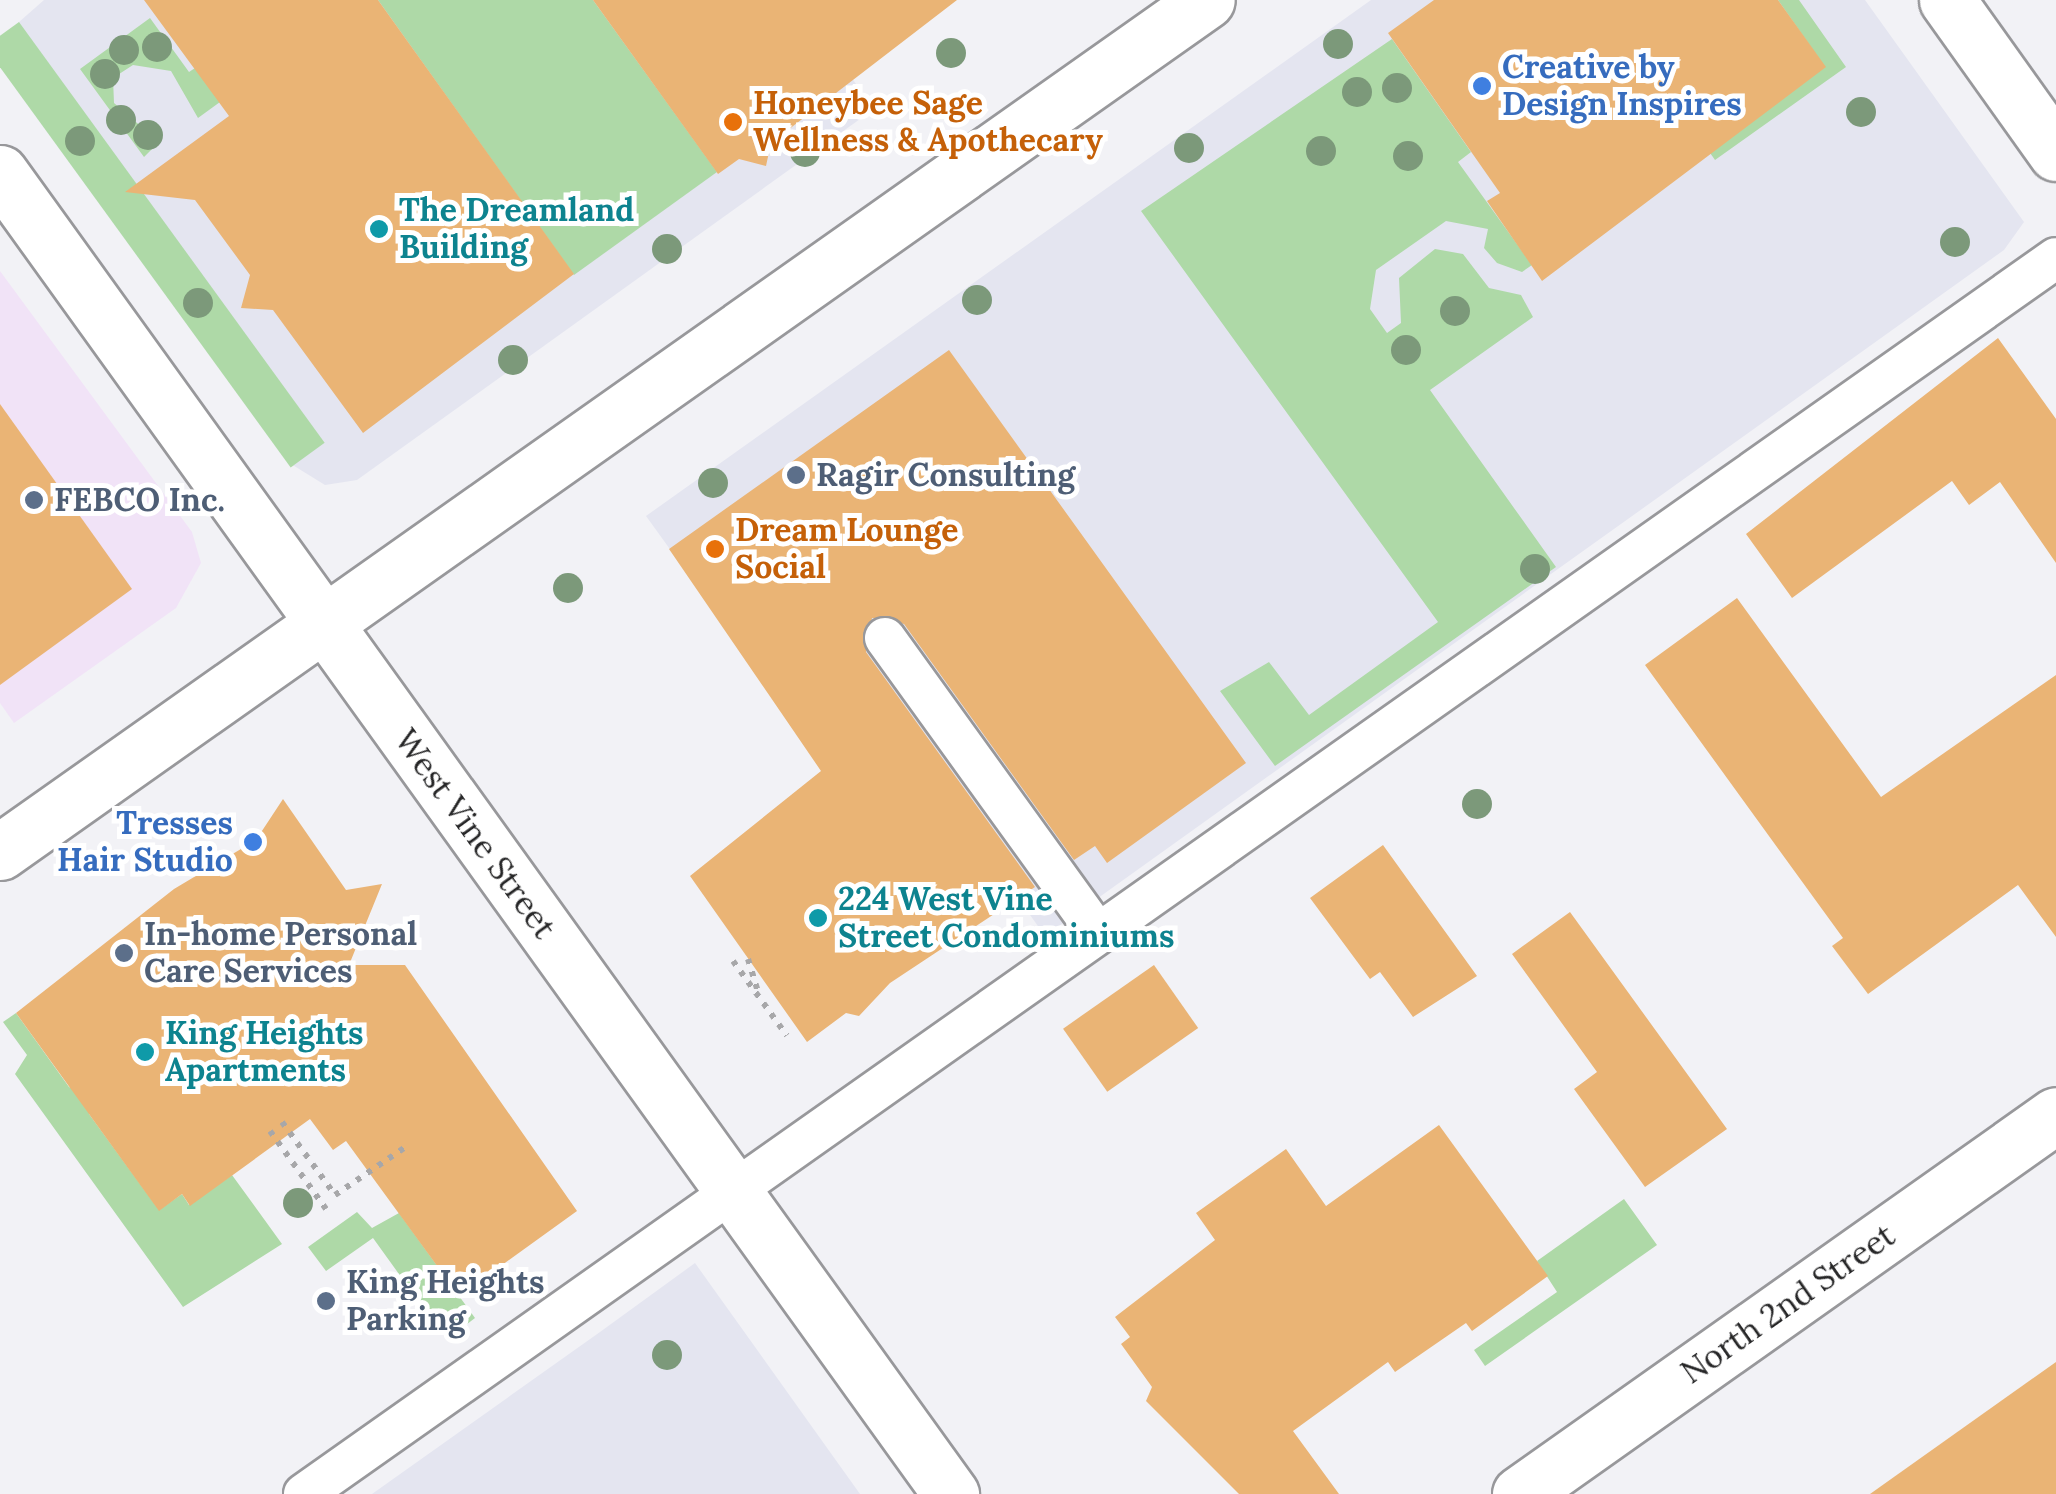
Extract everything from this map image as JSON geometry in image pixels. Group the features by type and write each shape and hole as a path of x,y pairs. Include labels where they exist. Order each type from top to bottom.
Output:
{"street":[{"path":"0,852 1207,0"},
{"path":"1947,0 2056,153"},
{"name":"West Vine Street","path":"0,173 951,1494"},
{"name":"North 2nd Street","path":"1520,1494 2056,1115"}],"lane":[{"path":"304,1494 2056,258"},
{"path":"885,638 1098,932"}],"path":[{"path":"748,959 760,999"},
{"path":"733,962 787,1036"},
{"path":"282,1122 335,1195 407,1146"},
{"path":"270,1131 326,1209"}],"shaded area":[{"path":"44,0 796,0 874,109 357,480 325,485 291,464 0,59 19,22"},
{"path":"1371,0 1865,0 2024,222 2004,250 1045,936 880,704 815,750 646,516"},
{"path":"0,271 192,532 201,563 176,608 14,723 0,703"},
{"path":"695,1263 860,1494 372,1494 600,1332"}],"green space":[{"path":"378,0 593,0 717,172 574,275"},
{"path":"1778,0 1799,0 1846,67 1715,160 1708,150 1825,67"},
{"path":"150,18 189,72 207,60 231,94 198,118 171,71 133,65 113,78 114,103 159,142 144,157 80,69"},
{"path":"19,22 325,443 291,467 0,67 0,36"},
{"path":"1392,39 1471,152 1458,162 1532,265 1522,272 1497,263 1484,248 1488,229 1446,221 1376,270 1370,309 1387,333 1401,323 1399,278 1435,249 1463,254 1489,288 1521,295 1533,317 1430,390 1556,567 1275,766 1220,691 1269,662 1309,715 1438,622 1141,211"},
{"path":"16,1013 69,1087 88,1096 89,1114 159,1210 182,1194 189,1205 232,1175 282,1244 183,1307 15,1074 27,1055 3,1022"},
{"path":"1624,1199 1657,1245 1485,1366 1474,1350 1557,1292 1537,1261"},
{"path":"357,1212 372,1228 399,1213 475,1318 454,1334 440,1331 373,1238 326,1271 308,1247"}],"building":[{"name":"The Dreamland Building","path":"144,0 378,0 574,274 363,433 273,310 241,308 250,275 195,200 125,192 229,116"},
{"path":"593,0 957,0 771,143 766,166 739,159 718,174"},
{"path":"1434,0 1778,0 1826,67 1542,281 1487,201 1500,193 1388,33"},
{"path":"1998,338 2056,419 2056,563 2000,482 1969,505 1952,481 1792,598 1746,534"},
{"path":"949,350 1246,763 1107,863 1095,846 1074,860 904,624 872,618 866,652 1035,887 890,983 859,1016 846,1013 807,1042 690,876 821,771 669,549"},
{"name":"FEBCO Inc.","path":"0,404 132,589 0,685"},
{"path":"1737,598 1881,797 2056,675 2056,937 2018,885 1868,994 1832,946 1843,938 1645,665"},
{"name":"King Heights Apartments","path":"283,799 346,890 382,884 349,965 405,965 577,1211 459,1296 346,1141 333,1150 310,1119 190,1206 182,1194 159,1211 16,1013 174,889 256,840"},
{"path":"1383,845 1477,976 1413,1017 1380,972 1370,979 1310,898"},
{"path":"1570,912 1727,1129 1645,1187 1574,1089 1597,1072 1512,954"},
{"path":"1154,965 1198,1028 1107,1092 1063,1029"},
{"path":"1439,1125 1548,1276 1472,1331 1466,1323 1395,1372 1388,1362 1293,1431 1339,1494 1239,1494 1146,1401 1152,1387 1121,1344 1130,1337 1115,1317 1215,1240 1196,1213 1286,1149 1326,1206"},
{"path":"2056,1362 2056,1494 1870,1494"}],"place":[{"name":"Creative by Design Inspires","path":"1482,86"},
{"name":"Honeybee Sage Wellness & Apothecary","path":"733,122"},
{"name":"The Dreamland Building","path":"379,229"},
{"name":"Ragir Consulting","path":"796,475"},
{"name":"FEBCO Inc.","path":"34,500"},
{"name":"Dream Lounge Social","path":"715,549"},
{"name":"Tresses Hair Studio","path":"253,842"},
{"name":"224 West Vine Street Condominiums","path":"818,918"},
{"name":"In-home Personal Care Services","path":"124,953"},
{"name":"King Heights Apartments","path":"145,1052"},
{"name":"King Heights Parking","path":"326,1301"}]}
